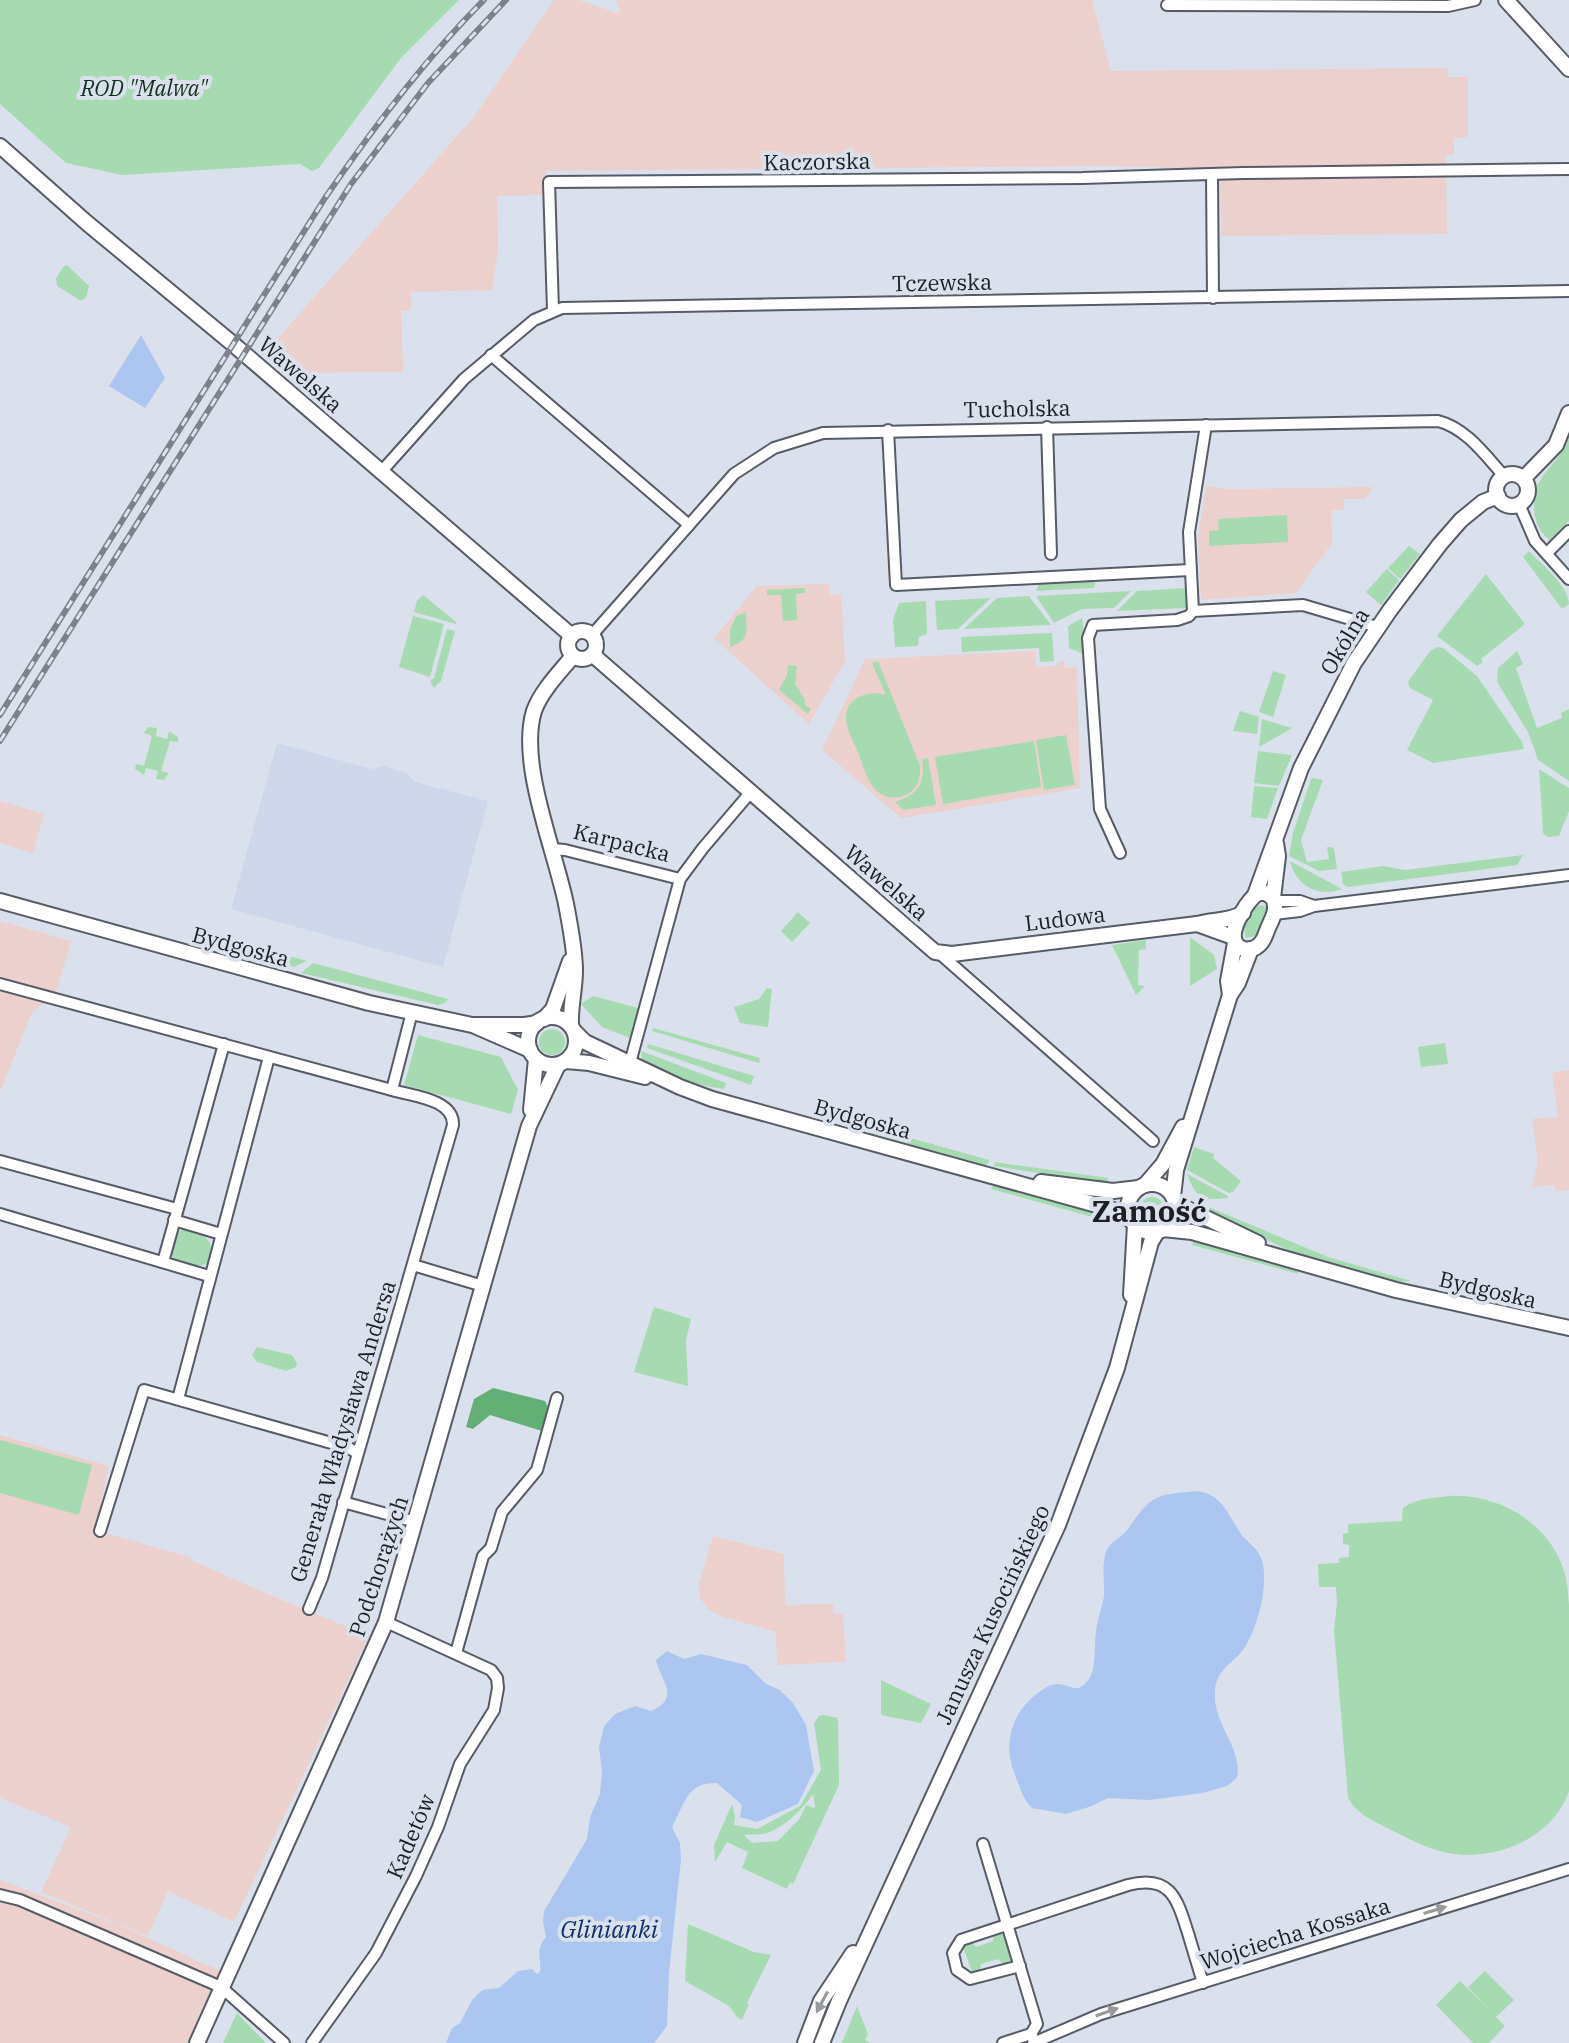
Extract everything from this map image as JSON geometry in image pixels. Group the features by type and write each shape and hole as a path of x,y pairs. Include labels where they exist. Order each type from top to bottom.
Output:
{"street":[{"path":"1167,5 1448,6 1475,0"},
{"path":"1506,0 1569,69"},
{"name":"Wawelska","path":"0,146 572,636"},
{"name":"Kaczorska","path":"553,310 549,182 1569,169"},
{"path":"1212,175 1213,298"},
{"name":"Tczewska","path":"381,472 445,399 491,355 534,320 553,310 572,307 1569,291"},
{"path":"491,355 689,525"},
{"path":"1524,478 1556,445 1569,413"},
{"name":"Tucholska","path":"592,635 734,474 774,448 823,433 1438,421 1449,424 1466,436 1504,476"},
{"path":"1120,853 1100,809 1088,638 1091,627 1101,623 1177,620 1193,611 1189,532 1206,425"},
{"path":"1047,427 1051,554"},
{"path":"888,430 896,585 1190,570"},
{"path":"1514,474 1524,478 1529,493 1519,504 1504,504 1496,487 1504,476 1514,474"},
{"name":"Okólna","path":"1230,942 1255,895 1268,854 1276,843 1312,745 1354,663 1421,567 1461,520 1483,502 1498,496"},
{"path":"1519,504 1535,541 1569,579"},
{"path":"1547,553 1569,531"},
{"path":"1193,611 1303,605 1377,627"},
{"path":"579,631 592,635 597,647 593,655 581,659 573,656 568,644 572,636 579,631"},
{"name":"Wawelska","path":"593,655 1153,1141"},
{"name":"Karpacka","path":"573,656 538,703 530,731 532,769 566,904 575,971 573,1029"},
{"path":"630,1063 680,879 750,793"},
{"name":"Okólna","path":"1274,904 1278,856 1276,843"},
{"name":"Karpacka","path":"552,849 680,879"},
{"path":"1255,895 1263,893 1274,904 1300,911 1314,906 1569,875"},
{"path":"1275,879 1291,900"},
{"path":"1274,904 1291,900 1314,906"},
{"name":"Bydgoska","path":"0,901 334,994 412,1012 472,1025 525,1025 540,1021"},
{"path":"1196,1102 1163,1164 1128,1204 1133,1223 1145,1231 1160,1230 1175,1215 1176,1170 1230,995 1251,949 1262,942 1274,904"},
{"name":"Ludowa","path":"939,953 961,953 1197,924 1234,918 1243,913"},
{"name":"Ludowa","path":"1197,924 1244,949 1251,949"},
{"path":"1230,942 1230,995"},
{"name":"Karpacka","path":"540,1021 553,1009 573,953"},
{"name":"Generała Władysława Andersa","path":"0,984 392,1090 446,1106 451,1112 454,1120 413,1265 322,1578 309,1609"},
{"path":"392,1090 412,1012"},
{"path":"558,1018 573,1029 576,1046 562,1063 547,1065 533,1054 529,1034 540,1021 558,1018"},
{"name":"Bydgoska","path":"472,1025 533,1054"},
{"name":"Bydgoska","path":"573,1029 585,1042 712,1099 1119,1212 1133,1223"},
{"path":"163,1262 224,1044"},
{"name":"Podchorążych","path":"529,1126 533,1054"},
{"path":"178,1399 269,1057"},
{"name":"Bydgoska","path":"562,1063 594,1064 680,1087"},
{"name":"Podchorążych","path":"197,2043 386,1622 529,1126 562,1063"},
{"path":"0,1161 176,1215 221,1234"},
{"name":"Bydgoska","path":"989,1175 1108,1191 1124,1192 1142,1187"},
{"path":"1142,1187 1159,1186 1174,1200"},
{"name":"Bydgoska","path":"1174,1200 1231,1231 1306,1263"},
{"path":"0,1214 209,1276"},
{"name":"Janusza Kusocińskiego","path":"1131,1315 1133,1223"},
{"name":"Bydgoska","path":"1160,1230 1192,1232 1448,1303 1569,1328"},
{"name":"Janusza Kusocińskiego","path":"822,2043 874,1923 1058,1525 1122,1354 1151,1242 1160,1230"},
{"name":"Generała Władysława Andersa","path":"413,1265 483,1286"},
{"path":"100,1531 144,1390 349,1448 357,1453"},
{"path":"456,1653 483,1556 491,1548 502,1512 537,1470 557,1398"},
{"path":"343,1502 416,1522"},
{"name":"Kadetów","path":"312,2043 376,1953 426,1854 460,1764 494,1710 498,1688 495,1673 386,1622"},
{"path":"983,1844 1037,2024 1033,2040"},
{"name":"Wojciecha Kossaka","path":"1003,2043 1033,2040 1101,2014 1569,1869"},
{"path":"1020,1966 974,1979 962,1975 954,1964 954,1950 961,1940 1007,1924 1128,1885 1156,1883 1177,1901 1203,1983"},
{"path":"0,1895 20,1900 221,1987 284,2043"},
{"name":"Janusza Kusocińskiego","path":"805,2043 821,2001 874,1923"}],"shaded area":[{"path":"554,0 579,0 620,14 616,0 1092,0 1111,71 1447,68 1448,77 1468,77 1468,137 1454,138 1454,155 1446,155 1447,234 1221,236 1220,169 1106,166 546,171 546,195 497,196 498,250 492,290 411,292 411,310 401,311 403,372 285,373 263,355 473,118"},
{"path":"1206,486 1230,489 1373,487 1365,499 1344,499 1344,510 1202,513"},
{"path":"1331,510 1332,543 1296,593 1201,600 1198,538 1202,513"},
{"path":"829,584 830,595 841,594 845,661 809,724 714,638 757,586"},
{"path":"1035,651 1036,667 1059,665 1059,661 1064,661 1065,668 1077,667 1080,788 901,818 822,750 865,659"},
{"path":"277,743 372,769 384,766 406,773 415,782 488,801 443,967 231,909"},
{"path":"0,801 44,814 33,853 0,843"},
{"path":"0,921 71,941 56,993 32,1012 0,1092"},
{"path":"1569,1070 1569,1190 1555,1192 1554,1185 1532,1187 1538,1162 1532,1119 1558,1117 1552,1073"},
{"path":"0,1435 109,1466 95,1530 189,1557 369,1636 234,1922 168,1891 148,1936 41,1892 71,1827 0,1798"},
{"path":"713,1536 784,1554 785,1605 833,1604 834,1614 843,1614 846,1662 777,1665 776,1632 721,1616 708,1609 700,1598 699,1584"},
{"path":"0,1880 122,1926 220,1971 187,2043 0,2043"}],"green space":[{"name":"ROD \"Malwa\"","path":"0,0 459,0 401,58 319,168 312,171 300,164 122,175 66,163 0,104"},
{"path":"67,265 89,286 86,298 81,301 57,286 56,278"},
{"path":"1569,437 1569,521 1550,540 1536,521 1535,496 1540,481"},
{"path":"1287,515 1288,542 1209,546 1209,531 1219,530 1218,519"},
{"path":"1409,546 1420,554 1400,579 1388,568"},
{"path":"1529,551 1554,576 1568,597 1569,604 1562,609 1523,557"},
{"path":"1387,569 1399,580 1381,605 1366,592"},
{"path":"1486,574 1525,624 1481,659 1483,662 1477,666 1437,636"},
{"path":"1096,580 1094,588 1036,591 1039,583"},
{"path":"805,588 805,593 796,594 797,620 783,621 781,595 767,595 767,590"},
{"path":"1186,588 1187,608 1117,611 1137,591"},
{"path":"1131,591 1114,608 1082,609 1054,623 1036,596"},
{"path":"423,595 456,624 414,612 417,601"},
{"path":"1029,596 1051,625 964,629 997,598"},
{"path":"991,598 958,629 937,630 935,601"},
{"path":"926,601 927,634 919,637 918,646 895,647 893,620 899,603"},
{"path":"746,612 744,638 730,647 730,630 736,616"},
{"path":"413,616 444,624 430,677 399,667"},
{"path":"1082,618 1086,655 1069,648 1068,626"},
{"path":"447,629 455,631 441,681 434,688 430,681 434,678"},
{"path":"1052,633 1054,661 1040,662 1039,648 962,652 961,637"},
{"path":"1438,647 1477,676 1524,749 1433,763 1407,750 1433,700 1410,688 1408,682 1430,651"},
{"path":"1517,651 1523,664 1516,668 1537,728 1562,718 1561,713 1569,709 1569,781 1538,760 1528,732 1497,682 1498,668"},
{"path":"878,661 920,766 915,788 898,797 883,795 875,790 846,720 849,706 859,697 886,695 872,663"},
{"path":"788,665 797,666 795,684 805,700 805,706 811,708 808,714 779,690 787,675"},
{"path":"1273,671 1286,675 1273,717 1259,712"},
{"path":"1240,711 1259,717 1257,734 1233,731"},
{"path":"1262,719 1292,728 1259,747"},
{"path":"148,727 157,728 156,736 167,739 169,731 178,737 178,742 170,741 161,771 169,773 164,780 156,779 158,771 146,768 144,775 135,769 136,764 144,766 152,736 144,733"},
{"path":"1066,735 1075,785 1044,790 1036,740"},
{"path":"1034,741 1041,787 943,804 935,757"},
{"path":"1258,751 1292,755 1279,786 1254,783"},
{"path":"928,758 936,805 903,810 895,802 919,787 923,775 922,759"},
{"path":"1539,769 1569,788 1569,811 1559,836 1548,837 1543,833"},
{"path":"1313,778 1323,780 1301,840 1307,862 1329,859 1327,847 1334,849 1337,869 1319,871 1289,856 1293,833"},
{"path":"1254,786 1278,788 1267,819 1251,817"},
{"path":"1523,855 1517,865 1348,887 1343,884 1341,872 1383,866 1405,870"},
{"path":"1290,861 1342,889 1325,892 1309,888 1297,877"},
{"path":"1261,905 1266,907 1267,915 1257,936 1246,938 1243,929 1254,908"},
{"path":"798,912 810,923 792,942 781,931"},
{"path":"1190,937 1214,955 1217,969 1190,986"},
{"path":"223,938 307,961 294,967 226,949 222,945"},
{"path":"1146,940 1146,949 1139,950 1138,985 1145,986 1136,995 1112,945"},
{"path":"313,963 448,999 438,1005 301,973"},
{"path":"767,988 772,989 768,1027 740,1023 734,1007 759,999"},
{"path":"593,996 638,1008 630,1038 602,1027 581,1004"},
{"path":"653,1028 760,1058 759,1063 652,1031"},
{"path":"552,1029 561,1033 565,1042 561,1051 552,1055 543,1051 539,1042 543,1033"},
{"path":"418,1035 501,1057 518,1090 511,1114 404,1085"},
{"path":"1445,1043 1448,1064 1421,1067 1418,1047"},
{"path":"648,1044 754,1076 751,1085 647,1048"},
{"path":"641,1051 726,1083 724,1089 671,1075 642,1059"},
{"path":"864,1125 989,1162 986,1165 969,1162 861,1133"},
{"path":"1194,1147 1214,1154 1213,1158 1241,1181 1233,1192 1229,1193 1187,1170"},
{"path":"995,1162 1108,1178 1107,1184 994,1166"},
{"path":"1187,1174 1228,1198 1202,1196 1194,1189"},
{"path":"994,1184 1098,1213 1096,1218 991,1189"},
{"path":"1152,1197 1161,1200 1164,1209 1161,1218 1152,1221 1143,1218 1140,1209 1143,1200"},
{"path":"1206,1206 1328,1257 1411,1281 1364,1277 1336,1268 1249,1232 1204,1210"},
{"path":"186,1228 208,1240 211,1256 208,1263 186,1265 172,1256 171,1241"},
{"path":"1194,1240 1297,1269 1299,1274 1192,1245"},
{"path":"654,1307 691,1319 686,1340 688,1386 634,1372"},
{"path":"257,1347 292,1355 296,1367 286,1371 257,1362 252,1355"},
{"path":"493,1388 545,1401 549,1409 542,1431 490,1415 473,1429 466,1427 474,1399"},
{"path":"0,1440 92,1465 79,1515 0,1493"},
{"path":"1449,1496 1467,1496 1502,1505 1532,1524 1545,1536 1563,1568 1569,1605 1569,1791 1551,1821 1523,1842 1507,1849 1472,1855 1446,1853 1422,1845 1373,1821 1351,1803 1334,1631 1336,1587 1319,1587 1318,1564 1339,1563 1339,1558 1349,1557 1349,1545 1343,1544 1343,1534 1348,1533 1348,1524 1402,1521 1403,1508 1409,1504"},
{"path":"881,1680 931,1704 921,1723 881,1715"},
{"path":"819,1716 838,1718 839,1785 793,1884 790,1882 787,1889 742,1868 748,1852 727,1842 715,1862 714,1845 732,1804 734,1825 757,1829 800,1806 821,1770 814,1723","holes":["813,1794 815,1808 806,1805 800,1818 778,1841 752,1843 744,1835 763,1834 784,1824"]},
{"path":"688,1924 754,1952 771,1955 742,2020 729,2006 685,1981"},
{"path":"1002,1931 1012,1962 1004,1965 998,1959 981,1964 980,1972 973,1974 962,1945 970,1941 976,1947 993,1941 994,1933"},
{"path":"1485,1971 1514,2000 1496,2017 1505,2026 1489,2043 1473,2043 1436,2005 1460,1981 1490,2010 1468,1987"},
{"path":"857,2006 868,2034 865,2040 870,2043 842,2043"},
{"path":"237,2013 266,2043 223,2043"}],"water":[{"path":"141,335 165,378 145,408 109,386"},
{"path":"1197,1491 1218,1500 1263,1563 1264,1588 1254,1627 1241,1653 1222,1671 1215,1691 1218,1714 1236,1756 1237,1778 1227,1786 1203,1793 1149,1800 1108,1798 1066,1814 1032,1808 1022,1792 1011,1762 1009,1748 1014,1723 1037,1693 1057,1684 1079,1688 1090,1678 1104,1596 1103,1568 1110,1545 1155,1499"},
{"name":"Glinianki","path":"667,1651 684,1659 701,1654 747,1665 766,1684 780,1690 793,1703 806,1725 814,1771 798,1804 757,1822 740,1817 742,1805 717,1783 699,1786 684,1802 672,1827 680,1843 681,1859 669,1973 667,2026 654,2043 446,2043 452,2028 460,2023 472,2000 482,1990 499,1988 518,1971 532,1969 537,1974 540,1972 539,1951 546,1937 544,1911 587,1839 590,1817 600,1794 602,1771 599,1747 604,1726 615,1714 635,1706 651,1711 660,1706 665,1700 667,1688 656,1660"}],"railway":[{"path":"0,715 325,198 400,95 484,0"},
{"path":"0,741 351,184 428,83 506,0"}],"district":[{"name":"Zamość","path":"1149,1210"}]}
